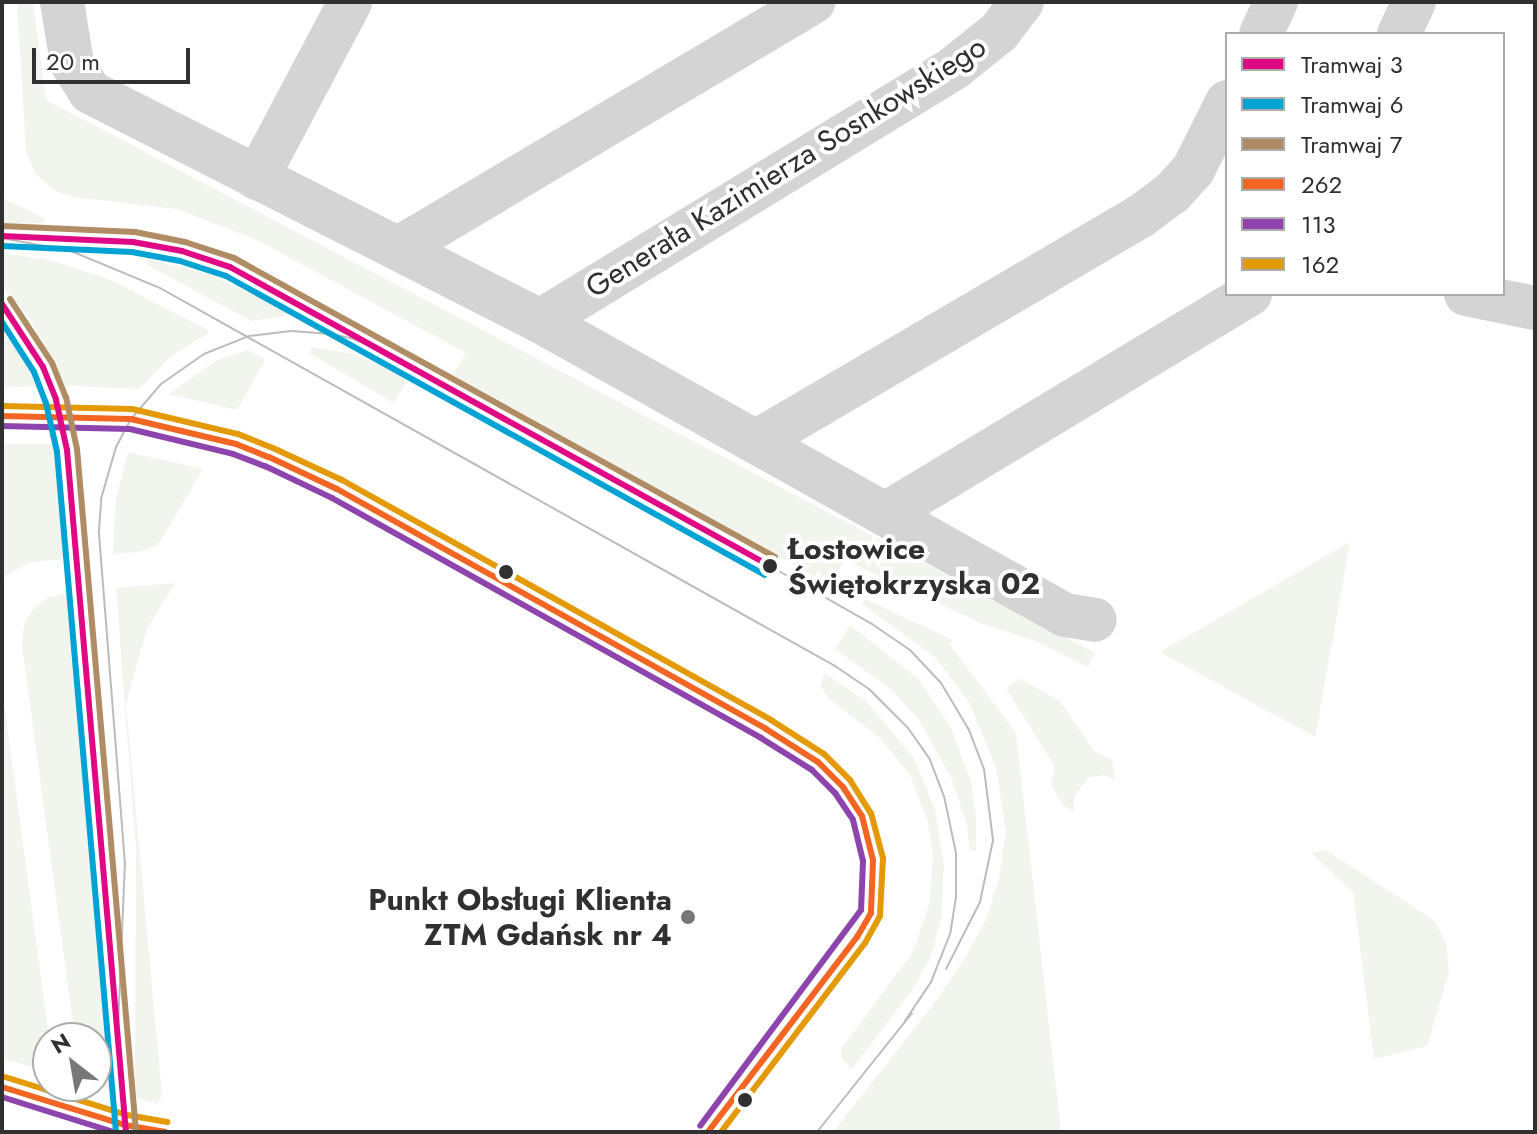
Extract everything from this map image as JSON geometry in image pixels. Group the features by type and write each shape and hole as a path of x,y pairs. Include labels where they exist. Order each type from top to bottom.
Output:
{"street":[{"name":"Generała Kazimierza Sosnkowskiego","path":"62,2 72,63 78,78 90,92 540,321 759,440 1065,615 1095,620"},
{"path":"257,178 350,2"},
{"path":"399,248 814,2"},
{"name":"Generała Kazimierza Sosnkowskiego","path":"540,321 954,68 999,32 1022,2"},
{"path":"1262,32 1276,2"},
{"path":"1400,32 1414,2"},
{"path":"759,440 1141,216 1172,193 1193,170 1225,106"},
{"path":"887,513 1247,296"},
{"path":"1476,296 1535,308"}],"shaded area":[{"path":"17,2 33,2 46,100 1095,653 1088,667 1038,642 983,624 845,560 830,585 453,375 466,353 259,241 177,209 74,197 55,191 36,174 26,152"},
{"path":"2,198 44,218 44,223 2,224"},
{"path":"2,253 49,260 109,279 208,330 207,334 170,357 139,389 64,385 32,321 2,286"},
{"path":"147,259 209,274 286,311 286,316 251,321 146,264"},
{"path":"2,330 9,337 38,386 2,387"},
{"path":"313,347 353,354 408,378 394,403 309,353"},
{"path":"248,350 265,360 237,410 169,394 215,361"},
{"path":"2,444 54,444 64,559 28,563 2,578"},
{"path":"128,452 203,469 158,545 139,552 113,554 116,499"},
{"path":"1350,542 1315,737 1160,652"},
{"path":"175,583 147,629 126,703 162,1096 157,1104 136,1098 135,1086 136,850 116,588"},
{"path":"68,594 103,1022 73,1022 22,645 24,625 34,607 49,597"},
{"path":"865,599 953,640 949,644 1016,733 1061,1132 833,1132 933,1005 967,955 987,917 999,879 1006,831 996,768 969,702 935,657 862,604"},
{"path":"850,625 918,679 950,726 971,781 976,851 970,850 967,826 952,779 919,720 891,689 835,649"},
{"path":"824,673 865,700 914,758 935,810 944,867 941,919 931,956 912,990 852,1069 841,1058 842,1048 913,952 930,902 933,855 928,821 910,775 879,737 828,698 821,686"},
{"path":"1020,679 1060,701 1094,751 1112,760 1115,780 1104,775 1088,778 1074,797 1074,812 1063,806 1051,785 1055,767 1006,688"},
{"path":"2,688 47,1022 32,1022 32,1067 2,1058"},
{"path":"1326,850 1435,921 1446,943 1449,972 1427,1046 1374,1059 1353,892 1311,853"}],"tram line":[{"name":"7","path":"2,226 135,232 185,242 234,258 775,557"},
{"name":"3","path":"2,236 133,242 182,251 230,267 770,566"},
{"path":"2,238 71,251 160,288 835,666 869,689 908,728 930,760 944,796 956,853 956,897 950,934 931,982 905,1021"},
{"name":"6","path":"2,246 132,252 180,261 226,276 765,575"},
{"name":"7","path":"10,299 52,363 66,397 77,449 136,1131"},
{"name":"3","path":"2,304 43,367 56,400 67,450 126,1132"},
{"name":"6","path":"2,322 34,372 46,403 57,452 116,1132"},
{"path":"118,1028 125,864 99,531 101,499 116,447 131,419 161,384 204,354 249,336 291,331 331,334 354,339 403,360"},
{"path":"770,566 872,624 910,650 941,683 969,730 984,769 993,840 980,902 946,969"},
{"path":"817,1132 912,1013"}],"transit line":[{"name":"162","path":"2,406 132,409 238,434 273,448 342,480 771,720 824,754 850,780 871,813 883,858 880,916 865,943 721,1132"},
{"name":"262","path":"2,416 131,419 236,444 269,457 337,489 766,729 818,762 843,787 862,816 873,860 871,913 857,937 708,1132"},
{"name":"113","path":"2,426 130,429 233,454 265,466 332,498 761,738 812,770 835,793 853,820 863,861 861,910 700,1126"},
{"name":"162","path":"5,1077 127,1115 167,1122"},
{"name":"262","path":"2,1087 125,1125 165,1132"},
{"name":"113","path":"2,1097 114,1132"}],"place":[{"name":"Łostowice Świętokrzyska 02","path":"770,566"},
{"name":"Punkt Obsługi Klienta ZTM Gdańsk nr 4","path":"688,917"}]}
